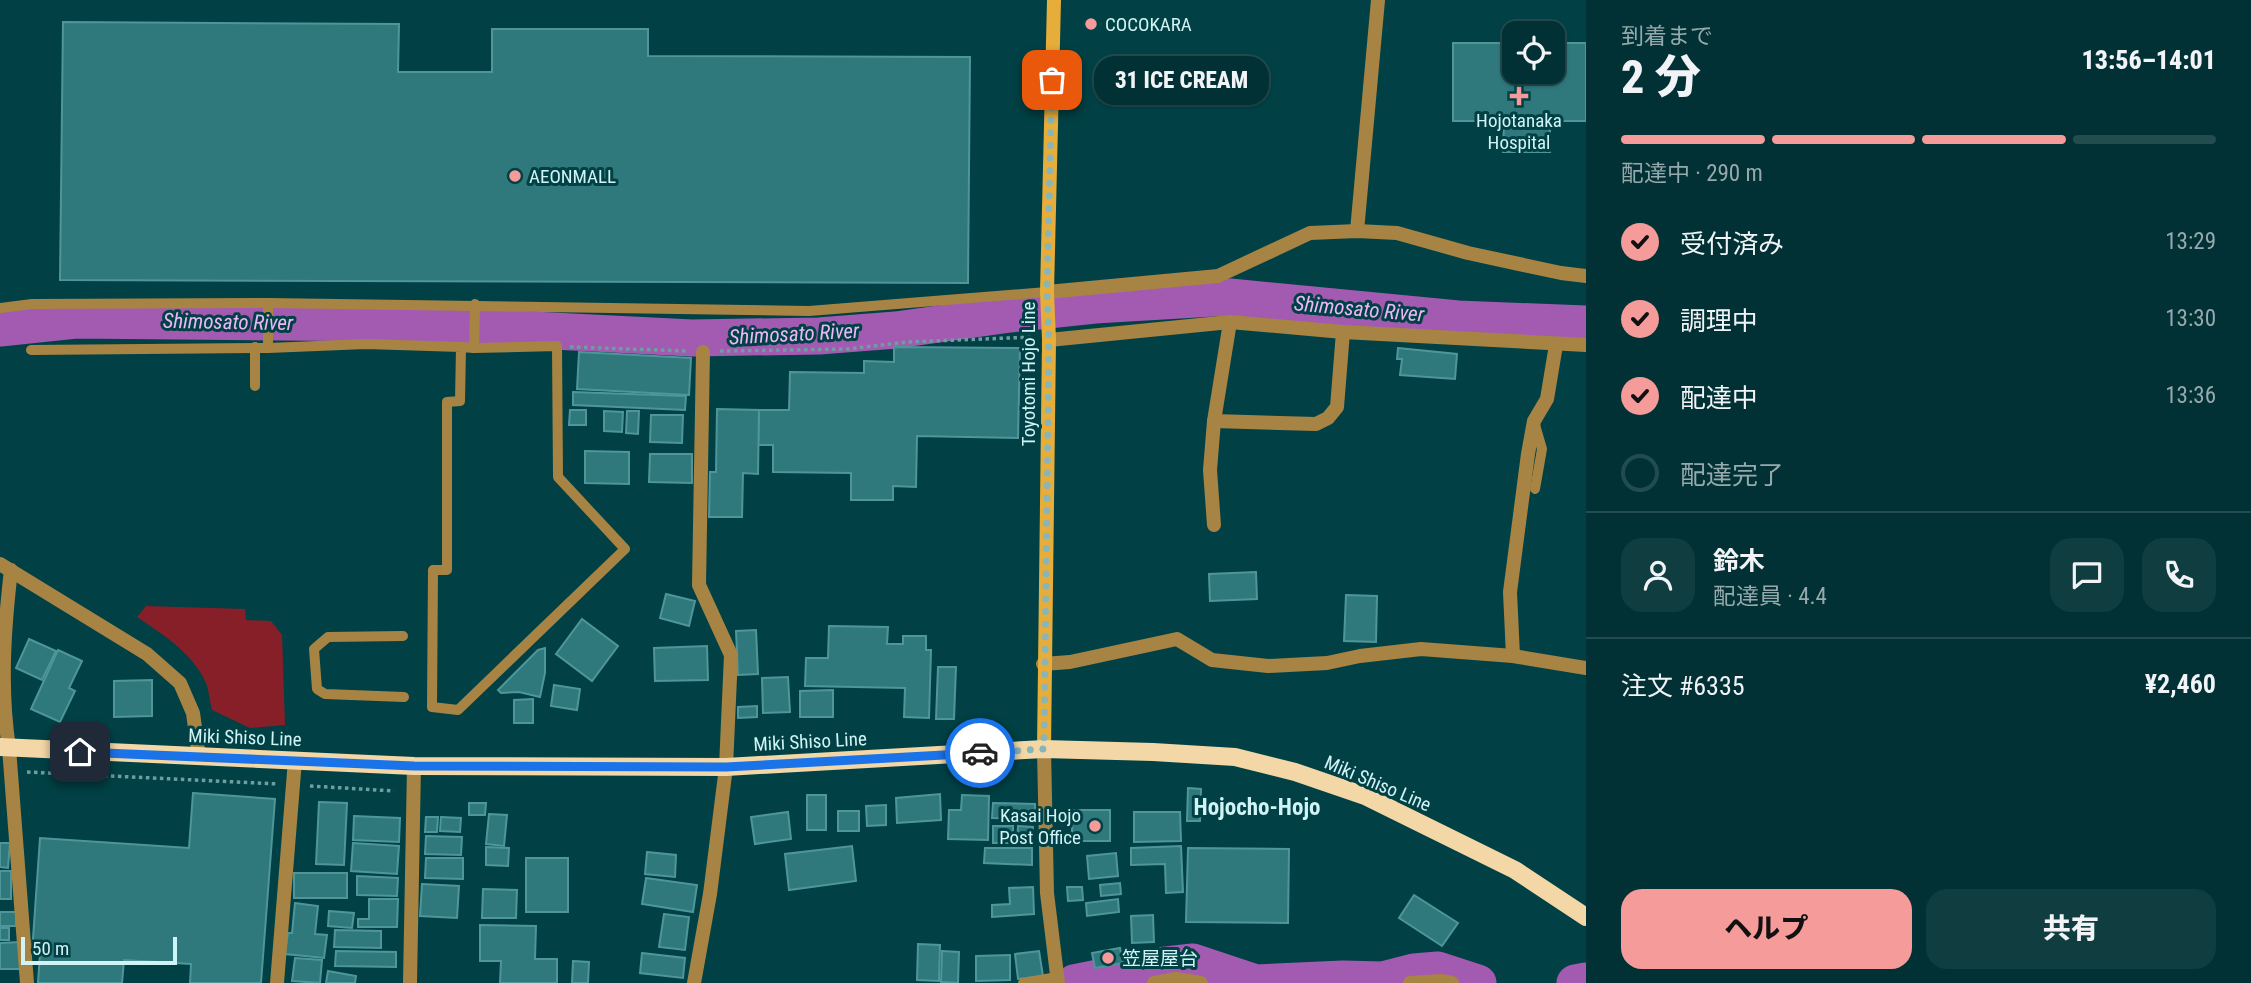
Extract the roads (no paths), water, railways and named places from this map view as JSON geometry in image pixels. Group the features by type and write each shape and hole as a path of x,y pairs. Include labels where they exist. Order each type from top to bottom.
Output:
{"main road":[{"name":"Toyotomi Hojo Line","path":"1044,749 1049,334 1047,292 1054,0"},
{"name":"Miki Shiso Line","path":"5,748 414,766 726,767 1044,749 1235,757 1296,772 1364,796 1515,870 1586,916"}],"street":[{"path":"1357,232 1378,0"},
{"path":"1047,292 1218,276 1310,233 1396,233 1468,253 1586,276"},
{"path":"1214,525 1210,470 1214,421 1230,322"},
{"path":"1049,334 1230,322 1343,332 1586,345"},
{"path":"1214,421 1316,424 1328,418 1337,407 1343,332"},
{"path":"1513,656 1510,592 1528,454 1534,421 1547,399 1556,345"},
{"path":"694,983 710,894 726,767 731,655 699,585 704,352"},
{"path":"27,983 11,771 5,748 1,660 5,567 147,654 180,683 193,713 200,757"},
{"path":"1043,664 1070,662 1177,639 1212,660 1268,666 1327,663 1421,649 1513,656 1586,668"},
{"path":"1044,749 1047,893 1058,980"},
{"path":"277,983 295,760"},
{"path":"410,983 414,766"},
{"path":"1154,983 1175,979 1198,982"},
{"path":"1410,983 1452,983"}],"lane":[{"path":"0,308 32,304 268,303 809,311 1047,292"},
{"path":"268,303 268,348"},
{"path":"474,348 475,304"},
{"path":"32,350 268,348 366,344 461,347 474,348 557,346 558,477 625,549 458,709 432,707 433,570 447,570 447,402 460,401 461,347"},
{"path":"254,386 256,347"},
{"path":"1534,421 1542,449 1535,489"},
{"path":"403,636 328,637 314,649 317,689 325,694 404,697"},
{"path":"1023,983 1058,980"}],"waterway":[{"name":"Shimosato River","path":"0,328 76,320 396,323 692,338 819,336 896,330 1095,305 1230,297 1458,319 1586,324"},
{"path":"1074,983 1158,966 1193,962 1256,983 1383,980 1414,972 1438,970 1478,983"},
{"path":"1575,983 1586,981"}],"place":[{"name":"COCOKARA","path":"1091,24"},
{"name":"31 ICE CREAM","path":"1052,80"},
{"name":"Hojotanaka Hospital","path":"1519,96"},
{"name":"AEONMALL","path":"515,176"},
{"name":"Kasai Hojo Post Office","path":"1095,826"},
{"name":"笠屋屋台","path":"1108,958"}],"district":[{"name":"Hojocho-Hojo","path":"1257,807"}]}
